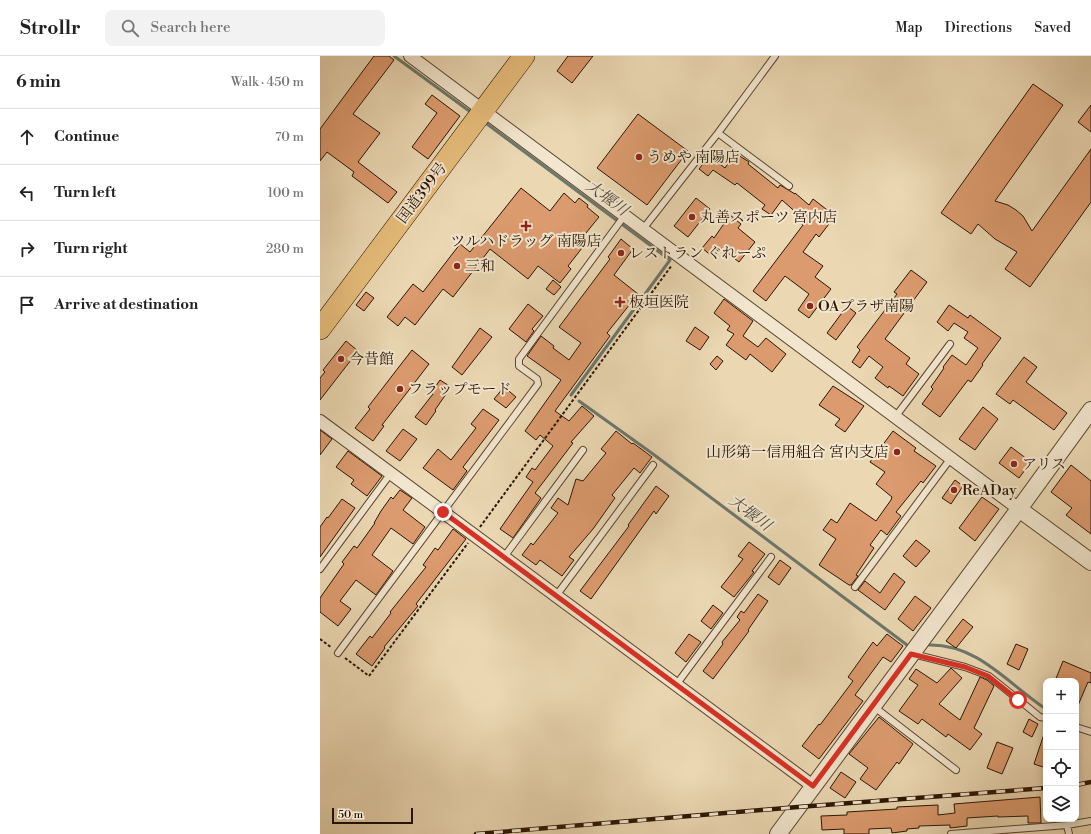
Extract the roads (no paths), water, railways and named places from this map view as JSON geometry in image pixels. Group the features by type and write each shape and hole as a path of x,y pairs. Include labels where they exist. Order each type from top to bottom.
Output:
{"highway":[{"name":"国道399号","path":"320,329 524,56"}],"street":[{"path":"410,56 1091,562"},
{"path":"778,834 1091,410"},
{"path":"320,421 813,786"}],"lane":[{"path":"643,229 718,133 775,56"},
{"path":"718,133 789,186"},
{"path":"338,653 538,384 537,380 519,366 519,359 624,215"},
{"path":"896,416 950,344"},
{"path":"504,557 583,450"},
{"path":"855,587 951,458"},
{"path":"556,596 653,465"},
{"path":"320,568 391,473"},
{"path":"676,685 771,557"},
{"path":"911,654 965,667 988,676 1040,717 1043,718"},
{"path":"872,706 956,770"},
{"path":"1079,728 1091,732"},
{"path":"951,834 1091,822"},
{"path":"1067,825 1069,834"}],"waterway":[{"name":"大堰川","path":"394,56 472,113"},
{"name":"大堰川","path":"483,121 670,260 571,395"},
{"name":"大堰川","path":"579,401 653,454 907,645"},
{"name":"大堰川","path":"929,645 947,646 978,658 992,667 1043,707"}],"railway":[{"path":"1079,784 1091,782"},
{"path":"476,834 1043,788"}],"place":[{"name":"うめや 南陽店","path":"639,157"},
{"name":"丸善スポーツ 宮内店","path":"692,217"},
{"name":"ツルハドラッグ 南陽店","path":"526,226"},
{"name":"レストラン ぐれーぷ","path":"621,253"},
{"name":"三和","path":"457,266"},
{"name":"板垣医院","path":"620,302"},
{"name":"OAプラザ南陽","path":"810,306"},
{"name":"今昔館","path":"341,359"},
{"name":"フラップモード","path":"400,389"},
{"name":"山形第一信用組合 宮内支店","path":"897,452"},
{"name":"アリス","path":"1014,464"},
{"name":"ReADay","path":"954,490"}]}
